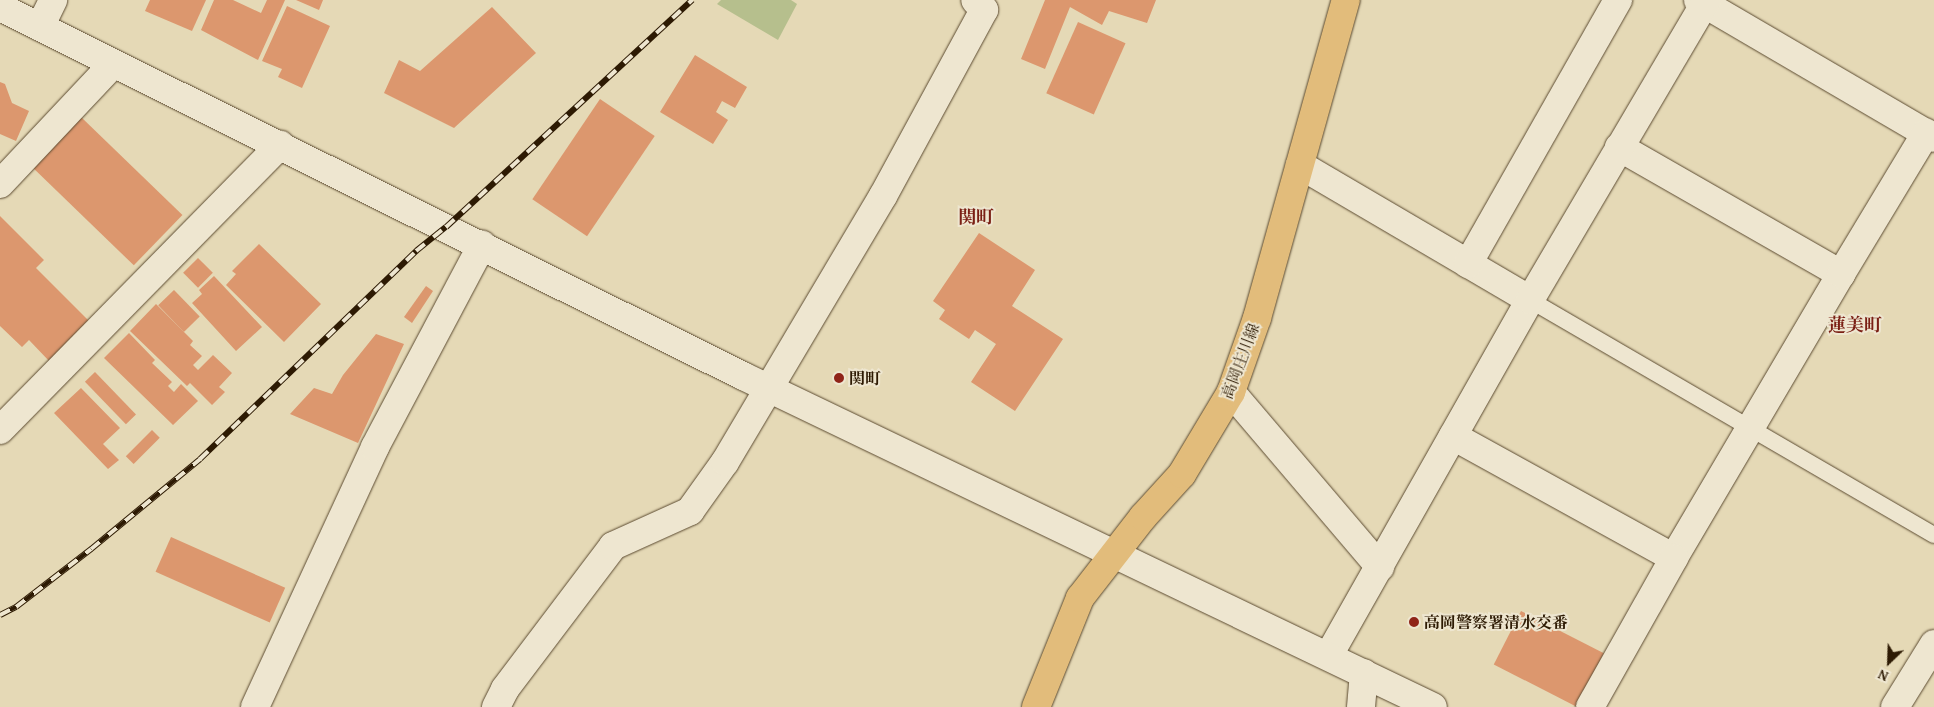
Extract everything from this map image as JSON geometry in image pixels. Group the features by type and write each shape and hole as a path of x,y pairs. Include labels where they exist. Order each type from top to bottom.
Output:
{"main road":[{"name":"高岡庄川線","path":"1036,707 1080,598 1114,553 1182,474 1231,392 1257,318 1346,0"}],"street":[{"path":"40,27 53,0"},
{"path":"496,707 505,688 613,546 690,511 725,462 883,196 984,10 975,0"},
{"path":"1468,264 1618,0"},
{"path":"1329,655 1530,300 1703,1 1931,130 1841,274 1752,429 1674,558 1590,707"},
{"path":"0,7 768,388 1329,655 1433,707"},
{"path":"0,184 113,64"},
{"path":"0,430 280,145"},
{"path":"1619,147 1841,274"},
{"path":"1300,165 1530,300"},
{"path":"255,707 376,447 482,245"},
{"path":"1231,392 1380,567"},
{"path":"1453,436 1674,558"},
{"path":"1895,707 1934,644"},
{"path":"1361,707 1364,673"}],"lane":[{"path":"1530,300 1934,535"}],"green space":[{"path":"721,0 791,0 797,4 778,40 717,4"}],"building":[{"path":"150,0 206,0 192,31 145,11"},
{"path":"214,0 233,0 261,13 267,0 285,0 258,60 201,30"},
{"path":"296,0 323,0 319,10"},
{"path":"1045,0 1156,0 1147,23 1109,11 1102,25 1070,7 1045,69 1021,59"},
{"path":"287,6 330,26 302,88 278,77 282,69 262,61"},
{"path":"492,7 536,53 454,128 384,93 399,60 420,71"},
{"path":"1078,22 1126,43 1094,114 1046,93"},
{"path":"695,55 747,87 735,108 722,101 716,112 728,120 713,144 660,112"},
{"path":"0,82 5,84 12,103 29,111 16,141 0,134"},
{"path":"600,99 655,136 587,236 532,199"},
{"path":"81,117 182,215 134,265 32,167"},
{"path":"0,216 44,260 36,268 90,322 50,362 29,340 22,347 0,326"},
{"path":"979,233 1035,270 1012,306 1063,339 1015,411 971,382 996,344 975,330 969,339 939,319 945,310 933,301"},
{"path":"259,244 321,304 284,342 226,285 236,274 232,271"},
{"path":"198,258 213,273 198,288 183,273"},
{"path":"214,276 262,327 236,351 192,303 202,294 199,290"},
{"path":"426,286 433,291 412,323 404,317"},
{"path":"174,290 200,317 184,332 158,305"},
{"path":"156,304 193,341 190,345 202,356 193,365 198,370 213,355 232,373 219,387 225,392 212,405 190,383 187,386 130,331"},
{"path":"129,333 155,360 152,363 172,382 168,386 174,392 181,384 198,401 173,425 104,358"},
{"path":"376,334 404,344 358,443 290,414 314,388 332,394 343,375"},
{"path":"95,372 136,414 126,424 85,382"},
{"path":"81,388 120,428 103,444 119,460 108,469 54,413"},
{"path":"152,430 160,438 134,464 126,456"},
{"path":"171,537 285,588 270,623 156,572"},
{"path":"1521,611 1604,653 1577,707 1494,664"}],"railway":[{"path":"0,615 16,607 91,549 200,459 416,251 446,227 692,0"}],"place":[{"name":"関町","path":"839,378"},
{"name":"高岡警察署清水交番","path":"1414,622"}],"district":[{"name":"関町","path":"976,217"},
{"name":"蓮美町","path":"1855,325"}]}
